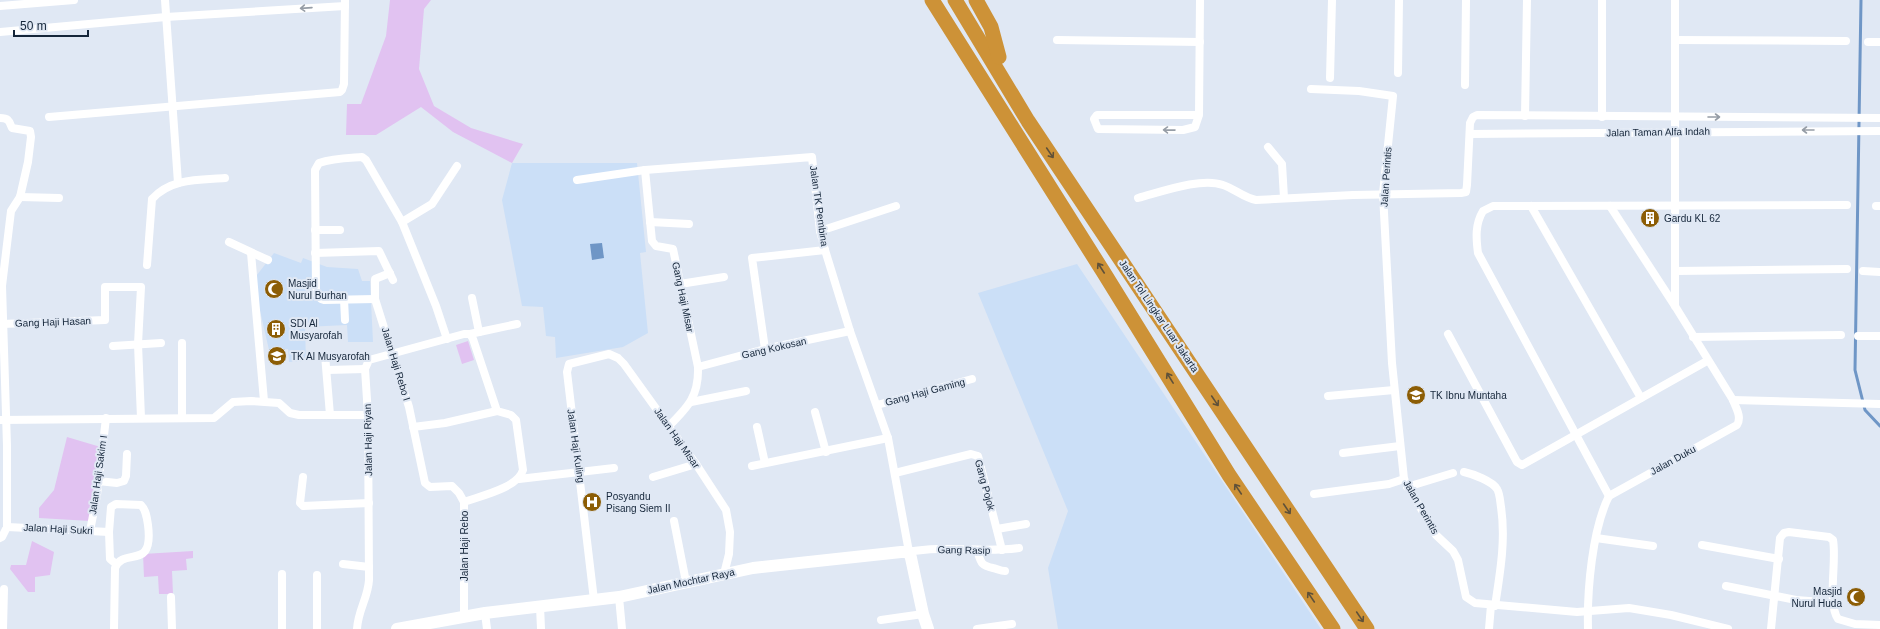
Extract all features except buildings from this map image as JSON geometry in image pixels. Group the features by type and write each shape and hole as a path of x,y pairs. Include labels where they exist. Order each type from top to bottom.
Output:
{"highway":[{"path":"932,0 1229,475 1333,629"},
{"name":"Jalan Tol Lingkar Luar Jakarta","path":"955,0 1028,121 1367,629"},
{"path":"963,0 998,57 1023,93 1028,121"},
{"path":"976,0 991,26 998,57"}],"street":[{"path":"0,6 74,0"},
{"path":"165,0 178,183"},
{"path":"1198,115 1097,116 1094,119 1098,129 1183,130 1195,127 1198,115 1200,0"},
{"path":"1330,78 1332,0"},
{"path":"1398,73 1400,0"},
{"path":"1465,85 1466,0"},
{"path":"1525,116 1527,0"},
{"name":"Jalan Taman Alfa Indah","path":"1602,0 1602,117"},
{"name":"Jalan Taman Alfa Indah","path":"1673,116 1675,0"},
{"path":"0,32 345,3 344,84 340,92 49,117"},
{"path":"1057,40 1200,42"},
{"path":"1675,40 1846,41"},
{"path":"1868,42 1880,42"},
{"name":"Jalan Perintis","path":"1311,88 1359,91 1393,96 1383,194 1394,390 1400,446 1406,483 1436,535 1453,551 1458,560 1466,596 1475,604 1493,606 1588,612 1614,608 1635,609 1728,629"},
{"name":"Jalan Taman Alfa Indah","path":"1880,118 1474,116 1470,123 1470,134 1675,131 1880,131"},
{"path":"1673,116 1675,131 1674,206 1676,271 1674,306"},
{"path":"0,118 6,118 10,121 12,128 26,129 31,133 28,162 20,197 11,211 1,286 3,420 7,526 2,537 0,538"},
{"path":"1138,198 1191,185 1215,183 1224,185 1248,198 1256,200 1383,194 1461,193 1466,192 1470,134"},
{"path":"1268,147 1282,164 1284,198"},
{"path":"375,299 324,300 316,294 315,170 319,163 327,160 357,157 362,157 366,160 402,222 436,306 446,339"},
{"name":"Jalan TK Pembina","path":"577,180 645,170 812,157 820,230 850,331 888,438 909,552"},
{"path":"402,222 432,204 457,166"},
{"name":"Gang Haji Misar","path":"645,170 652,240 654,244 673,249 698,367 697,386 691,402"},
{"path":"147,265 152,199 164,188 178,183 226,178"},
{"path":"20,197 59,198"},
{"path":"1588,629 1588,612 1596,538 1605,504 1609,496 1478,253 1476,239 1478,225 1483,211 1493,206 1847,205"},
{"path":"820,230 896,206"},
{"path":"1531,206 1640,398"},
{"path":"1610,206 1694,336 1707,361 1733,400 1880,404"},
{"path":"650,222 689,224"},
{"path":"315,230 340,230"},
{"path":"229,242 268,260"},
{"path":"765,349 752,258 825,250"},
{"name":"Jalan Haji Rebo I","path":"315,253 379,251 391,277 375,278 375,299 393,354 413,427 426,485 430,487 452,486 459,493 464,502"},
{"path":"251,253 264,402"},
{"path":"1676,271 1847,269"},
{"path":"1863,271 1880,272"},
{"path":"680,284 724,276"},
{"name":"Gang Haji Hasan","path":"2,324 105,320 105,287 141,287 138,344"},
{"path":"472,298 479,332"},
{"path":"344,299 345,320"},
{"path":"327,370 365,369 369,360 464,334 472,336 479,332 517,324"},
{"name":"Gang Kokosan","path":"698,367 765,349 850,331"},
{"path":"1448,334 1519,464 1525,464 1575,434 1707,361"},
{"path":"1694,336 1841,335"},
{"path":"472,336 497,411"},
{"path":"1858,336 1880,336"},
{"path":"113,346 161,343"},
{"path":"182,343 182,417"},
{"path":"138,344 141,418"},
{"name":"Jalan Haji Misar","path":"569,364 609,354 614,355 624,364 696,464 726,510 730,532 729,554 724,574"},
{"path":"326,355 330,415"},
{"name":"Jalan Haji Kuling","path":"569,364 567,382 594,600"},
{"name":"Jalan Haji Riyan","path":"357,629 358,613 367,595 369,567 368,415 365,369"},
{"name":"Gang Haji Gaming","path":"877,405 972,379"},
{"path":"1328,396 1394,390"},
{"path":"669,426 691,402 746,391"},
{"name":"Jalan Duku","path":"1609,496 1737,425 1739,421 1738,414 1733,400"},
{"path":"3,420 182,417 214,418 233,402 279,403 290,413 295,414 368,415"},
{"path":"413,427 445,423 497,411 511,415 517,425 523,470 519,479 614,468"},
{"path":"815,412 826,452"},
{"name":"Jalan Haji Sakim I","path":"90,531 106,418"},
{"path":"757,427 765,463"},
{"path":"752,466 826,452 888,438"},
{"path":"1343,453 1400,446"},
{"path":"98,482 124,482 128,454"},
{"name":"Gang Pojok","path":"895,473 976,454 979,458 1002,550"},
{"path":"653,477 696,464"},
{"path":"1464,472 1476,475 1495,486 1498,490 1503,523 1502,564 1489,629"},
{"path":"1314,494 1406,483 1453,473"},
{"path":"303,477 300,503 303,506 369,503"},
{"name":"Jalan Haji Rebo","path":"464,616 464,502 511,485 519,479"},
{"path":"113,504 138,504 145,509 150,540 146,549 138,556 120,561 116,564 110,559 109,532 113,504"},
{"path":"674,521 686,582"},
{"path":"997,528 1026,524"},
{"name":"Jalan Haji Sukri","path":"7,526 109,532"},
{"path":"1771,629 1780,538 1784,533 1789,532 1831,538 1834,545 1833,603 1835,615 1840,621 1855,626 1880,625"},
{"path":"1596,538 1653,546"},
{"path":"1702,545 1779,559"},
{"name":"Gang Rasip","path":"909,552 938,550 1002,550 1019,548"},
{"path":"977,550 981,563 985,567 1005,571"},
{"path":"909,552 923,614 928,629"},
{"name":"Jalan Mochtar Raya","path":"396,629 464,616 619,597 754,568 909,552"},
{"path":"114,629 116,564"},
{"path":"343,564 369,567"},
{"path":"282,574 282,629"},
{"path":"317,575 317,629"},
{"path":"1726,586 1796,600 1822,602"},
{"path":"3,629 4,589"},
{"path":"171,597 172,629"},
{"path":"619,597 622,629"},
{"path":"540,606 541,629"},
{"path":"485,613 487,629"},
{"path":"881,620 923,614"},
{"path":"977,629 1012,624"}],"shaded area":[{"path":"390,0 431,0 424,9 419,69 434,106 471,128 523,144 512,163 453,132 421,107 376,135 346,135 347,104 361,104 386,36"},
{"path":"512,163 637,163 646,252 640,253 648,333 623,347 556,358 555,337 546,336 543,307 522,306 502,200"},
{"path":"274,253 301,263 303,258 327,267 358,269 362,281 370,281 373,342 348,342 347,325 305,327 306,361 289,362 288,349 269,350 253,280"},
{"path":"1077,264 1321,629 1058,629 1048,568 1068,511 978,293"},
{"path":"468,341 474,360 462,364 456,345"},
{"path":"67,437 104,448 90,521 39,518 39,508 54,490"},
{"path":"32,541 54,552 50,575 35,577 35,592 28,592 10,569 11,565 26,565"},
{"path":"193,551 193,558 186,559 187,570 172,571 173,594 159,594 158,576 144,577 143,554"}],"water":[{"path":"602,243 604,258 592,260 590,244"}],"waterway":[{"path":"1861,0 1855,370 1865,410 1880,426"}],"place":[{"name":"Gardu KL 62","path":"1650,218"},
{"name":"Masjid Nurul Burhan","path":"274,289"},
{"name":"SDI Al Musyarofah","path":"276,329"},
{"name":"TK Al Musyarofah","path":"277,356"},
{"name":"TK Ibnu Muntaha","path":"1416,395"},
{"name":"Posyandu Pisang Siem II","path":"592,502"},
{"name":"Masjid Nurul Huda","path":"1856,597"}]}
